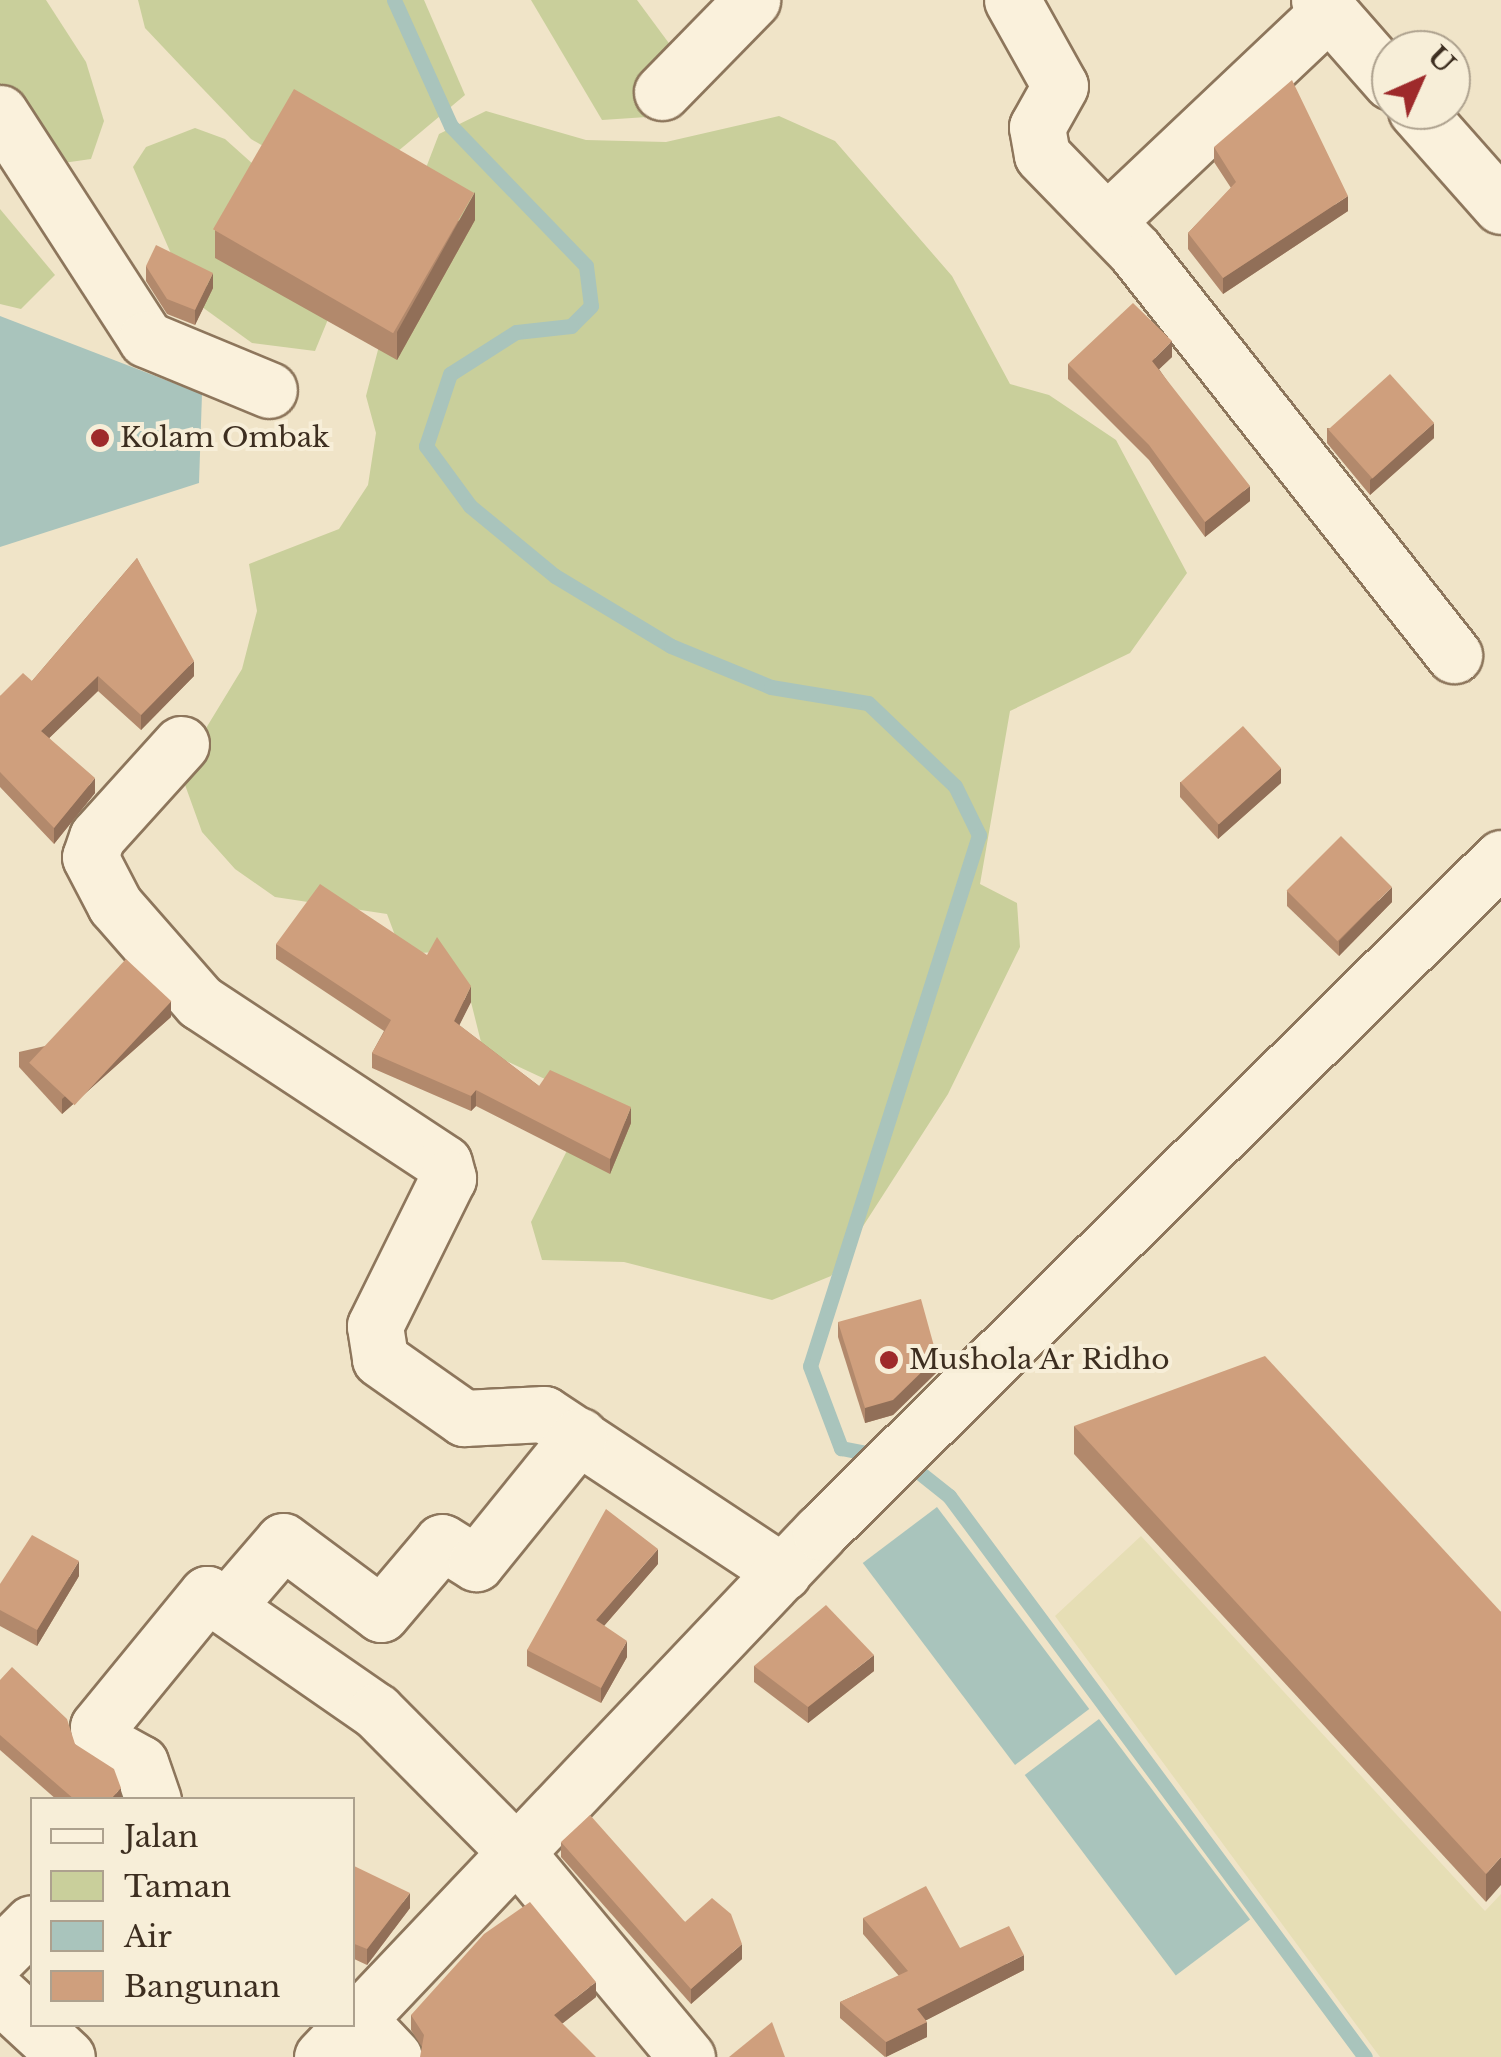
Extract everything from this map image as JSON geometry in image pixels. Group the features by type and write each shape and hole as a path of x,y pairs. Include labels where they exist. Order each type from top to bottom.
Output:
{"street":[{"path":"662,92 752,0"},
{"path":"1012,0 1060,86 1037,127 1042,155 1107,221 1454,656"},
{"path":"1107,221 1324,6 1371,59"},
{"path":"0,113 146,339 269,390"},
{"path":"1434,130 1501,206"},
{"path":"181,744 96,837 90,857 97,877 200,1002 444,1163 448,1178 374,1326 380,1360 464,1418 544,1414 782,1572"},
{"path":"358,2044 516,1852 782,1572 1501,858"},
{"path":"228,1606 283,1541 370,1631 442,1542 476,1564 579,1436"},
{"path":"152,1797 140,1763 100,1741 98,1727 198,1598 228,1606 376,1711 516,1852 687,2057"},
{"path":"0,1955 30,1925"},
{"path":"0,1995 30,2023"},
{"path":"35,2027 67,2057"}],"shaded area":[{"path":"1141,1536 1485,1911 1501,1894 1501,2057 1380,2057 1055,1616"}],"green space":[{"path":"0,0 46,0 86,62 104,121 91,159 56,164 0,87"},
{"path":"138,0 424,0 465,95 397,152 291,162 251,139 145,28"},
{"path":"531,0 637,0 671,46 647,117 602,120"},
{"path":"486,111 586,140 666,142 779,116 835,141 952,276 1010,384 1049,395 1116,440 1187,573 1130,653 1010,711 980,884 1017,903 1020,947 948,1094 831,1276 772,1300 624,1262 542,1260 531,1222 592,1101 483,1050 471,1002 437,952 402,954 387,914 275,897 235,869 202,832 180,771 242,669 257,611 249,564 339,529 368,485 376,433 366,396 424,173 439,134"},
{"path":"195,128 225,139 272,181 331,312 315,351 252,343 191,299 133,167 146,147"},
{"path":"0,209 55,275 21,309 0,304"}],"water":[{"name":"Kolam Ombak","path":"0,316 202,394 199,483 0,547"},
{"path":"937,1507 1089,1709 1015,1765 863,1563"},
{"path":"1099,1719 1250,1919 1176,1975 1025,1775"}],"building":[{"path":"1292,80 1348,196 1223,278 1188,233 1236,182 1214,147"},
{"path":"294,89 474,193 393,333 213,229"},
{"path":"156,245 213,273 195,310 167,299 146,266"},
{"path":"1133,303 1172,341 1152,361 1250,486 1205,522 1149,445 1068,364"},
{"path":"1390,374 1434,423 1372,479 1328,430"},
{"path":"137,558 194,661 141,715 98,676 41,731 95,778 54,828 0,772 0,696 23,673 32,681"},
{"path":"1243,726 1281,768 1219,825 1181,782"},
{"path":"1341,836 1392,887 1337,941 1287,890"},
{"path":"320,884 427,955 437,937 471,986 454,1021 539,1086 550,1070 631,1107 610,1159 476,1090 471,1096 372,1053 391,1020 276,944"},
{"path":"126,959 171,1001 75,1105 29,1063"},
{"name":"Mushola Ar Ridho","path":"921,1299 937,1357 893,1400 865,1408 838,1322"},
{"path":"1265,1356 1501,1612 1501,1857 1486,1874 1074,1426"},
{"path":"606,1509 658,1549 596,1620 627,1641 601,1688 527,1650"},
{"path":"32,1535 79,1561 37,1630 0,1610 0,1584"},
{"path":"826,1605 874,1655 808,1707 754,1666"},
{"path":"12,1667 67,1719 75,1744 114,1769 121,1788 113,1797 72,1797 0,1735 0,1680"},
{"path":"590,1815 685,1922 712,1898 731,1914 742,1944 691,1989 561,1842"},
{"path":"355,1866 410,1893 367,1949 355,1944"},
{"path":"926,1886 960,1948 1009,1926 1024,1955 917,2009 927,2022 886,2042 840,2002 908,1971 863,1918"},
{"path":"530,1902 596,1982 554,2015 596,2057 420,2057 424,2035 411,2015 484,1934"},
{"path":"772,2022 785,2057 729,2057"}],"waterway":[{"path":"394,0 451,126 586,266 591,306 571,326 516,332 450,374 426,446 470,506 555,576 671,646 771,687 868,703 955,786 979,835 810,1366 841,1448 877,1455"},
{"path":"905,1461 949,1496 1365,2057"}],"place":[{"name":"Kolam Ombak","path":"100,438"},
{"name":"Mushola Ar Ridho","path":"889,1360"}]}
